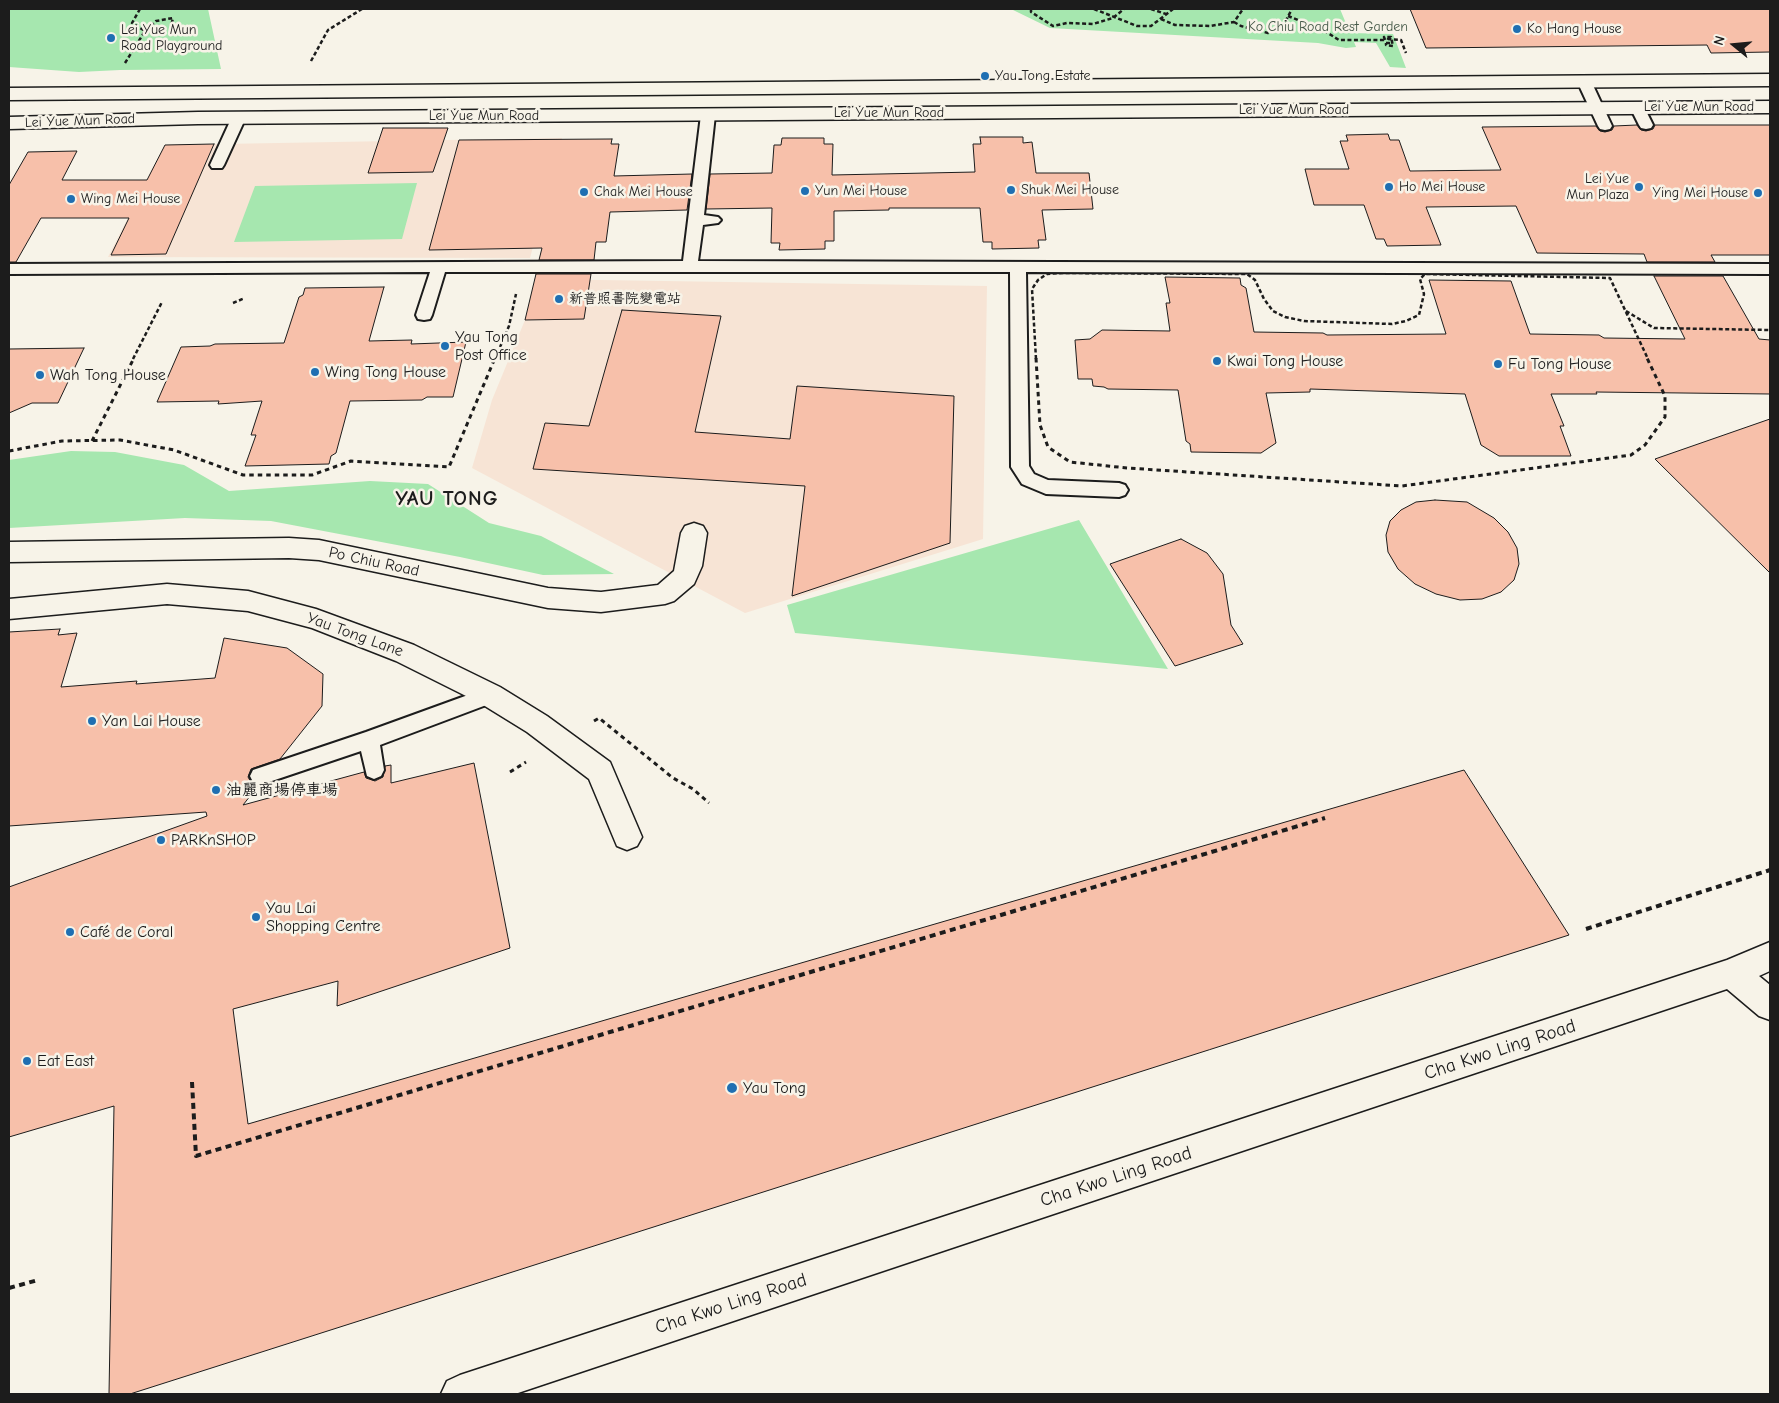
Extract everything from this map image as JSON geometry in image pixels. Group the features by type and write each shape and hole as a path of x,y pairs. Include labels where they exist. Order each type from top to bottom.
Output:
{"main road":[{"name":"Lei Yue Mun Road","path":"9,94 1770,80"},
{"name":"Lei Yue Mun Road","path":"9,123 239,117 1770,107"},
{"name":"Po Chiu Road","path":"13,552 289,548 319,550 548,598 601,602 665,594 684,577 689,566 694,533"},
{"name":"Yau Tong Lane","path":"9,609 167,594 248,601 316,619 405,653 490,695 537,724 600,770 627,837"},
{"name":"Cha Kwo Ling Road","path":"460,1394 1731,973 1770,956"},
{"path":"1731,973 1770,1005"}],"lane":[{"path":"1584,81 1605,126"},
{"path":"1637,108 1646,125"},
{"path":"690,266 708,115"},
{"path":"217,165 239,117"},
{"path":"695,220 713,220"},
{"path":"1675,254 1682,269"},
{"path":"1718,255 1726,269"},
{"path":"9,269 690,266 1770,269"},
{"path":"424,315 439,267"},
{"path":"1018,267 1020,467 1028,479 1046,486 1119,490"},
{"path":"260,776 369,740 490,695"},
{"path":"369,740 374,770"}],"path":[{"path":"140,9 132,23 145,31"},
{"path":"309,64 328,30 362,9"},
{"path":"1031,9 1031,12 1054,26 1067,23 1093,24 1113,18 1124,9"},
{"path":"1094,9 1137,26 1151,26 1173,9"},
{"path":"1151,9 1167,14"},
{"path":"1234,22 1243,9"},
{"path":"1161,19 1175,25 1210,26 1234,22 1268,34 1282,28 1292,9"},
{"path":"1288,16 1322,30 1339,40 1384,40 1384,37 1391,38 1393,46 1386,46 1386,43 1389,43 1388,39 1401,40 1408,56"},
{"path":"120,70 145,31 156,21 173,18 171,26"},
{"path":"1336,322 1304,321 1285,317 1273,311 1264,299 1255,280 1247,274 1047,274 1038,280 1032,288 1040,425 1048,447 1070,462 1093,466 1402,486 1631,455 1645,445 1665,417 1665,396 1610,278"},
{"path":"9,451 62,441 120,440 174,450 243,475 312,475 351,461 449,467 509,326 517,292"},
{"path":"92,441 162,302"},
{"path":"1625,310 1654,328 1770,330"},
{"path":"599,718 673,778 693,789 709,804"},
{"path":"192,1082 196,1156 1325,818"},
{"path":"1586,929 1770,870"},
{"path":"9,1288 38,1280"}],"shaded area":[{"path":"562,138 530,258 108,257 165,145"},
{"path":"535,279 987,286 983,539 745,613 472,468 492,400 525,320"}],"green space":[{"name":"Lei Yue Mun Road Playground","path":"9,9 208,9 221,69 79,72 9,67"},
{"name":"Ko Chiu Road Rest Garden","path":"1011,9 1340,9 1350,33 1393,34 1406,68 1390,67 1376,43 1354,42 1356,47 1346,48 1318,43 1050,28"},
{"path":"417,183 402,239 234,242 255,186"},
{"path":"71,451 115,452 184,465 229,491 370,481 428,484 489,523 541,536 614,574 543,575 271,521 185,518 9,528 9,460"},
{"path":"1079,520 1168,669 795,633 787,605"}],"building":[{"path":"1410,9 1770,9 1770,52 1711,53 1707,45 1426,48"},
{"name":"Lei Yue Mun Plaza","path":"1637,125 1641,130 1646,131 1653,129 1655,125 1770,125 1770,255 1711,255 1715,262 1647,262 1644,254 1537,253 1516,206 1426,207 1441,245 1387,246 1384,239 1376,239 1364,205 1314,205 1305,169 1349,169 1340,141 1348,141 1346,135 1388,134 1390,140 1399,140 1410,171 1501,170 1482,127 1596,126 1600,131 1605,132 1612,130 1614,126"},
{"path":"383,128 448,128 433,172 368,173"},
{"path":"980,137 1023,137 1023,143 1032,142 1036,173 1089,173 1093,209 1042,210 1046,240 1038,240 1039,248 992,249 992,242 983,242 980,208 889,208 889,210 834,211 834,241 825,241 825,249 779,250 780,243 771,243 772,208 706,209 710,174 772,173 774,145 781,145 782,138 824,138 824,144 833,144 832,175 975,172 973,144 981,144"},
{"path":"612,139 611,144 619,144 614,176 692,174 687,210 610,212 606,242 596,242 594,260 539,260 542,248 429,250 459,140"},
{"path":"214,144 166,254 111,255 129,218 41,218 16,262 9,262 9,185 28,152 77,151 62,180 147,180 165,145"},
{"name":"新普照書院變電站","path":"536,274 591,274 584,319 525,320"},
{"path":"1654,276 1723,276 1759,339 1770,340 1770,394 1596,392 1597,394 1551,394 1564,426 1560,426 1571,456 1499,456 1481,445 1465,394 1310,389 1310,392 1266,393 1276,443 1261,453 1191,452 1190,444 1186,441 1178,390 1108,389 1093,386 1092,379 1078,379 1075,340 1090,339 1102,330 1170,331 1166,303 1170,303 1165,277 1240,278 1241,285 1246,288 1254,332 1323,333 1327,335 1446,334 1429,280 1511,281 1530,334 1599,335 1604,338 1685,339"},
{"name":"Wing Tong House","path":"384,287 369,341 412,340 411,344 466,342 453,397 427,397 422,400 350,401 336,453 331,456 329,464 245,466 256,435 251,435 262,401 218,404 219,401 157,402 181,347 210,346 215,344 284,343 299,297 303,295 305,288"},
{"path":"622,310 721,316 695,432 790,439 797,386 954,396 950,543 792,596 805,486 533,469 545,423 589,426"},
{"name":"Wah Tong House","path":"84,348 58,403 32,403 9,413 9,349"},
{"path":"1770,419 1770,573 1655,459"},
{"path":"1435,500 1467,502 1494,518 1508,532 1517,548 1519,564 1514,580 1501,592 1482,599 1460,600 1436,594 1415,584 1398,569 1388,552 1386,535 1390,521 1401,510 1416,502"},
{"path":"1181,539 1207,553 1223,574 1231,625 1243,644 1175,666 1110,564"},
{"name":"Yau Tong","path":"60,629 58,635 77,633 61,687 137,681 136,684 215,678 224,638 287,648 323,674 322,706 280,759 251,769 248,777 252,784 258,786 243,805 364,772 366,778 375,781 383,777 385,766 391,765 391,783 474,763 510,948 337,1006 338,981 233,1009 248,1124 1464,770 1569,935 130,1394 109,1394 114,1106 9,1137 9,887 207,816 206,812 9,826 9,632"}],"place":[{"name":"Ko Hang House","path":"1517,29"},
{"name":"Lei Yue Mun Road Playground","path":"111,38"},
{"name":"Yau Tong Estate","path":"985,76"},
{"name":"Ho Mei House","path":"1389,187"},
{"name":"Lei Yue Mun Plaza","path":"1639,187"},
{"name":"Shuk Mei House","path":"1011,190"},
{"name":"Yun Mei House","path":"805,191"},
{"name":"Chak Mei House","path":"584,192"},
{"name":"Ying Mei House","path":"1758,193"},
{"name":"Wing Mei House","path":"71,199"},
{"name":"新普照書院變電站","path":"559,299"},
{"name":"Yau Tong Post Office","path":"445,346"},
{"name":"Kwai Tong House","path":"1217,361"},
{"name":"Fu Tong House","path":"1498,364"},
{"name":"Wing Tong House","path":"315,372"},
{"name":"Wah Tong House","path":"40,375"},
{"name":"Yan Lai House","path":"92,721"},
{"name":"油麗商場停車場","path":"216,790"},
{"name":"PARKnSHOP","path":"161,840"},
{"name":"Yau Lai Shopping Centre","path":"256,917"},
{"name":"Café de Coral","path":"70,932"},
{"name":"Eat East","path":"27,1061"},
{"name":"Yau Tong","path":"732,1088"}],"district":[{"name":"YAU TONG","path":"447,499"}]}
